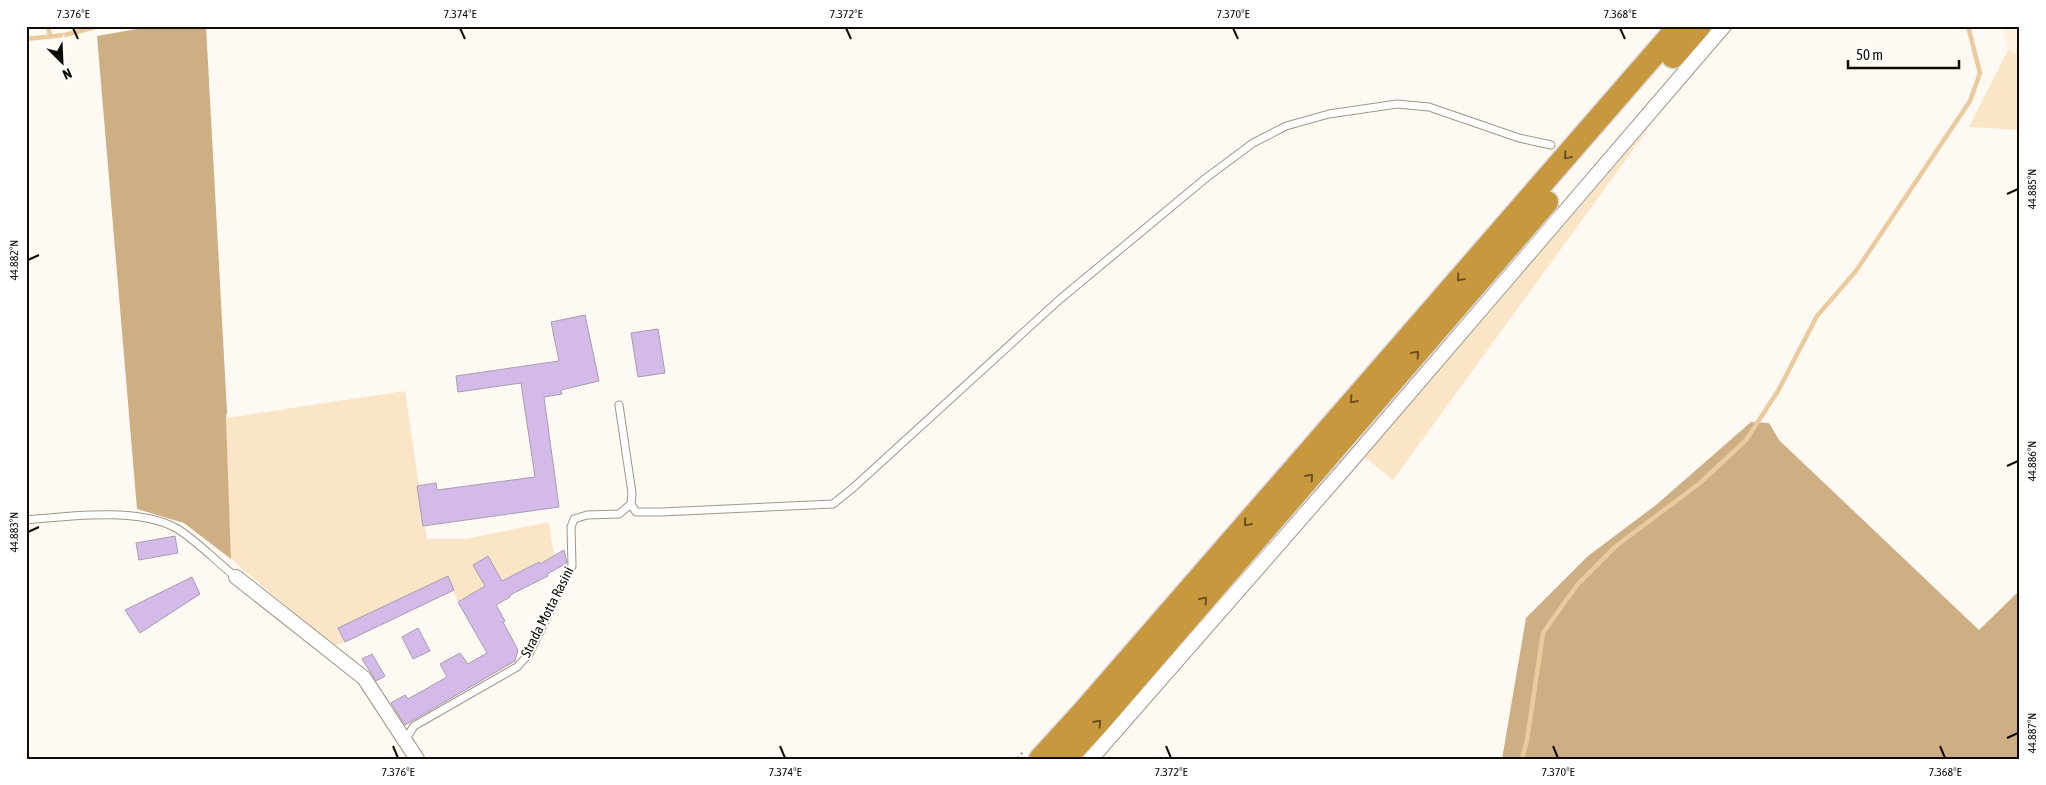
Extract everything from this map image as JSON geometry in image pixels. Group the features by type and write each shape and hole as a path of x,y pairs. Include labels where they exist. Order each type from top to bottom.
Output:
{"highway":[{"path":"1040,759 1679,26"},
{"path":"1064,759 1099,722 1700,26"}],"street":[{"path":"1091,759 1352,460 1724,26"},
{"path":"236,577 364,678 404,742 417,759"}],"lane":[{"path":"619,405 630,475 631,504 636,512 833,504 862,480 1059,300 1252,143 1286,126 1329,114 1397,104 1429,107 1519,138 1551,145"},
{"name":"Strada Motta Rasini","path":"404,742 414,726 517,667 529,654 572,566 571,527 574,519 587,515 618,514 631,504"},
{"path":"26,520 88,514 159,520 177,529 236,577"}],"shaded area":[{"path":"154,26 206,26 227,412 231,559 184,523 137,509 97,36"},
{"path":"2002,26 2020,26 2020,56 2008,50"},
{"path":"2008,50 2020,56 2020,130 1969,127"},
{"path":"1654,121 1393,480 1364,457"},
{"path":"405,391 427,539 465,539 549,522 554,556 519,572 504,584 487,556 473,565 485,586 458,602 448,577 338,628 345,642 333,646 231,559 226,418"},
{"path":"1751,422 1769,423 1779,440 1979,630 2020,590 2020,759 1502,759 1526,618 1588,556 1656,505"}],"building":[{"path":"585,315 599,381 561,390 562,394 544,397 559,507 423,526 417,486 436,483 437,490 535,477 521,383 458,392 456,376 559,361 551,322"},
{"path":"658,329 665,373 638,377 631,333"},
{"path":"175,536 178,553 139,560 136,543"},
{"path":"564,550 567,563 547,574 548,576 510,595 510,597 496,605 518,650 515,661 405,725 391,703 405,695 408,699 447,677 440,664 460,653 468,664 487,653 458,602 485,586 473,565 488,556 502,581 539,562 540,564"},
{"path":"448,576 454,590 345,642 338,628"},
{"path":"192,577 200,594 140,633 125,610"},
{"path":"418,628 430,651 413,659 402,637"},
{"path":"372,654 385,676 376,681 362,659"}],"waterway":[{"path":"48,26 50,36"},
{"path":"26,39 65,35 99,26"},
{"path":"1522,759 1527,740 1543,633 1577,585 1616,546 1700,483 1746,440 1778,391 1817,316 1856,271 1970,101 1980,73 1968,26"}]}
